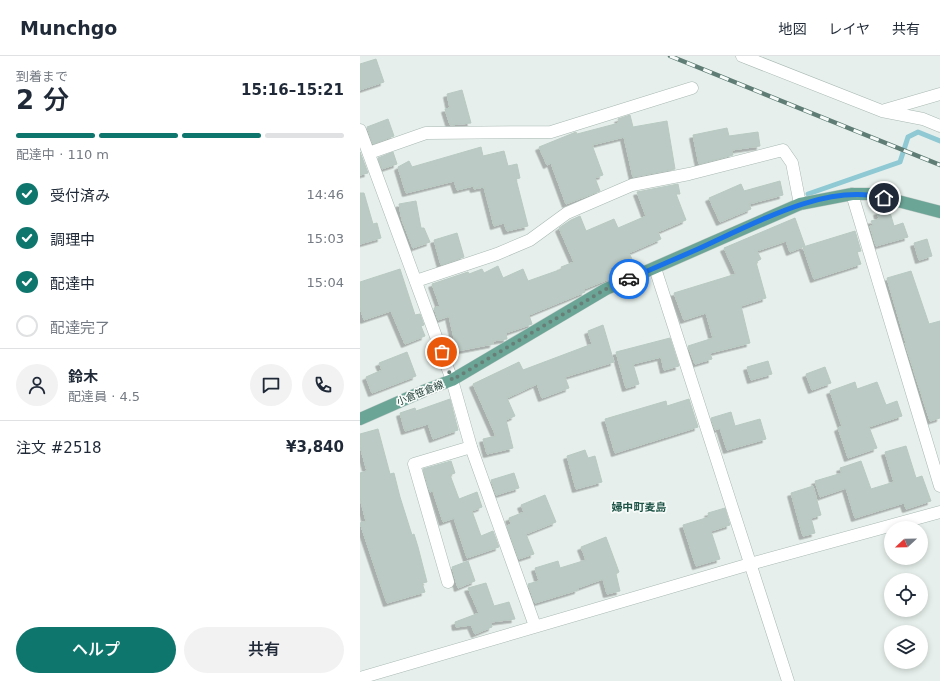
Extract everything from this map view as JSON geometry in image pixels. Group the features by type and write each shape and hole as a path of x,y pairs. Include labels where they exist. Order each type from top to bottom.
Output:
{"main road":[{"name":"小倉笹倉線","path":"360,419 452,380 606,289 800,204 852,194 870,194 940,212"}],"street":[{"path":"749,57 882,111 923,119 940,126"},
{"path":"368,153 426,133 551,132 692,88"},
{"path":"882,111 940,94"},
{"path":"360,130 452,380 472,447 535,626"},
{"path":"416,281 497,254 530,240 567,212 632,185 689,174 783,150 792,163 800,204"},
{"path":"852,194 935,452 940,486"},
{"path":"655,268 788,681"},
{"path":"448,582 414,464 472,447"},
{"path":"360,678 750,564 940,512"}],"building":[{"path":"376,59 384,82 360,90 360,64"},
{"path":"462,90 471,123 450,125 445,109 450,108 447,94"},
{"path":"630,115 633,127 667,121 675,169 633,177 624,137 592,145 603,175 595,178 600,191 566,204 551,163 547,165 539,147 576,132 577,134 619,123 618,119"},
{"path":"388,119 394,136 373,144 367,127"},
{"path":"727,128 729,136 758,132 760,146 732,150 733,155 699,164 693,135"},
{"path":"481,147 483,156 504,151 508,166 517,164 520,178 516,179 528,226 507,231 504,223 494,226 484,187 474,189 473,186 457,190 454,181 406,193 398,167 409,161 412,167"},
{"path":"360,152 368,173 360,175"},
{"path":"393,152 397,164 382,169 378,158"},
{"path":"780,181 783,195 749,204 751,209 720,222 709,198 741,184 744,191"},
{"path":"678,184 680,194 676,194 686,220 658,232 661,239 629,253 632,259 610,268 614,277 584,289 585,292 529,315 532,324 506,333 507,339 493,341 493,344 457,351 449,316 438,320 434,308 440,306 432,284 482,269 484,273 498,266 503,278 523,269 528,281 562,269 561,267 574,262 559,228 580,216 586,231 614,219 618,228 646,216 637,192"},
{"path":"360,193 364,193 373,224 377,223 381,238 360,244"},
{"path":"416,201 421,228 424,228 430,242 413,248 402,220 399,204"},
{"path":"889,209 894,226 903,223 908,237 876,246 870,226 873,225 871,221 879,219 877,212"},
{"path":"795,218 805,246 790,252 786,241 757,251 761,259 756,262 766,298 741,306 750,343 710,353 712,359 695,364 688,346 713,338 706,313 684,320 674,293 736,274 724,248"},
{"path":"855,231 861,251 857,252 861,264 814,279 803,247"},
{"path":"457,233 464,257 441,265 434,240"},
{"path":"927,239 932,256 919,260 914,243"},
{"path":"400,269 415,315 420,314 424,325 421,326 425,336 405,344 391,311 364,320 360,308 360,282"},
{"path":"911,271 929,324 940,321 940,418 930,421 905,343 887,278"},
{"path":"603,325 614,362 565,377 569,388 542,398 537,384 507,398 515,416 506,420 513,448 487,454 483,439 496,436 473,384 519,362 523,370 592,344 588,331"},
{"path":"670,338 679,366 664,370 661,357 633,364 639,384 626,388 616,352"},
{"path":"407,352 416,376 372,393 366,377 382,370 379,363"},
{"path":"768,361 772,374 751,380 747,367"},
{"path":"825,367 831,383 812,390 806,374"},
{"path":"855,382 857,389 877,382 886,405 897,401 902,416 869,427 877,448 848,458 838,428 842,426 830,391"},
{"path":"450,399 458,430 433,439 428,424 405,431 400,413 415,408 416,411"},
{"path":"689,399 698,427 615,453 605,419 666,401 667,406"},
{"path":"731,412 735,426 760,419 766,439 727,450 720,428 715,430 711,418"},
{"path":"378,429 390,474 394,473 412,535 414,534 418,547 427,582 422,583 425,592 387,603 360,523 366,521 360,498 360,473 367,471 360,446 360,434"},
{"path":"906,446 916,478 922,476 931,501 906,509 904,503 855,518 846,488 820,497 815,481 842,473 840,468 861,461 871,489 894,482 885,452"},
{"path":"585,450 588,458 595,456 602,482 576,489 567,456"},
{"path":"451,461 455,473 450,475 459,499 477,492 482,507 472,511 481,536 493,531 499,547 467,558 454,518 443,522 433,491 430,492 423,469"},
{"path":"514,473 519,488 496,495 491,480"},
{"path":"813,486 821,515 811,518 815,533 803,536 791,493"},
{"path":"545,495 556,522 526,534 534,554 519,559 507,526 511,524 509,518 524,512 521,505"},
{"path":"725,508 730,525 711,531 720,559 696,566 683,525 709,517 708,513"},
{"path":"606,537 619,572 616,574 620,591 607,594 603,579 578,588 578,590 535,603 528,584 539,581 535,568 558,561 560,568 586,560 581,547"},
{"path":"468,561 475,581 458,588 452,567"},
{"path":"486,583 494,606 509,602 515,619 491,622 492,627 475,634 471,625 456,627 455,622 479,613 468,588"}],"waterway":[{"path":"808,194 900,162 908,137 918,132 940,141"}],"railway":[{"path":"670,56 940,165"}],"way so far":[{"path":"442,352 452,380 606,289 629,279"}],"district":[{"name":"婦中町麦島","path":"639,507"}],"route":[{"path":"629,279 800,204 852,194 870,194 884,198"}]}
